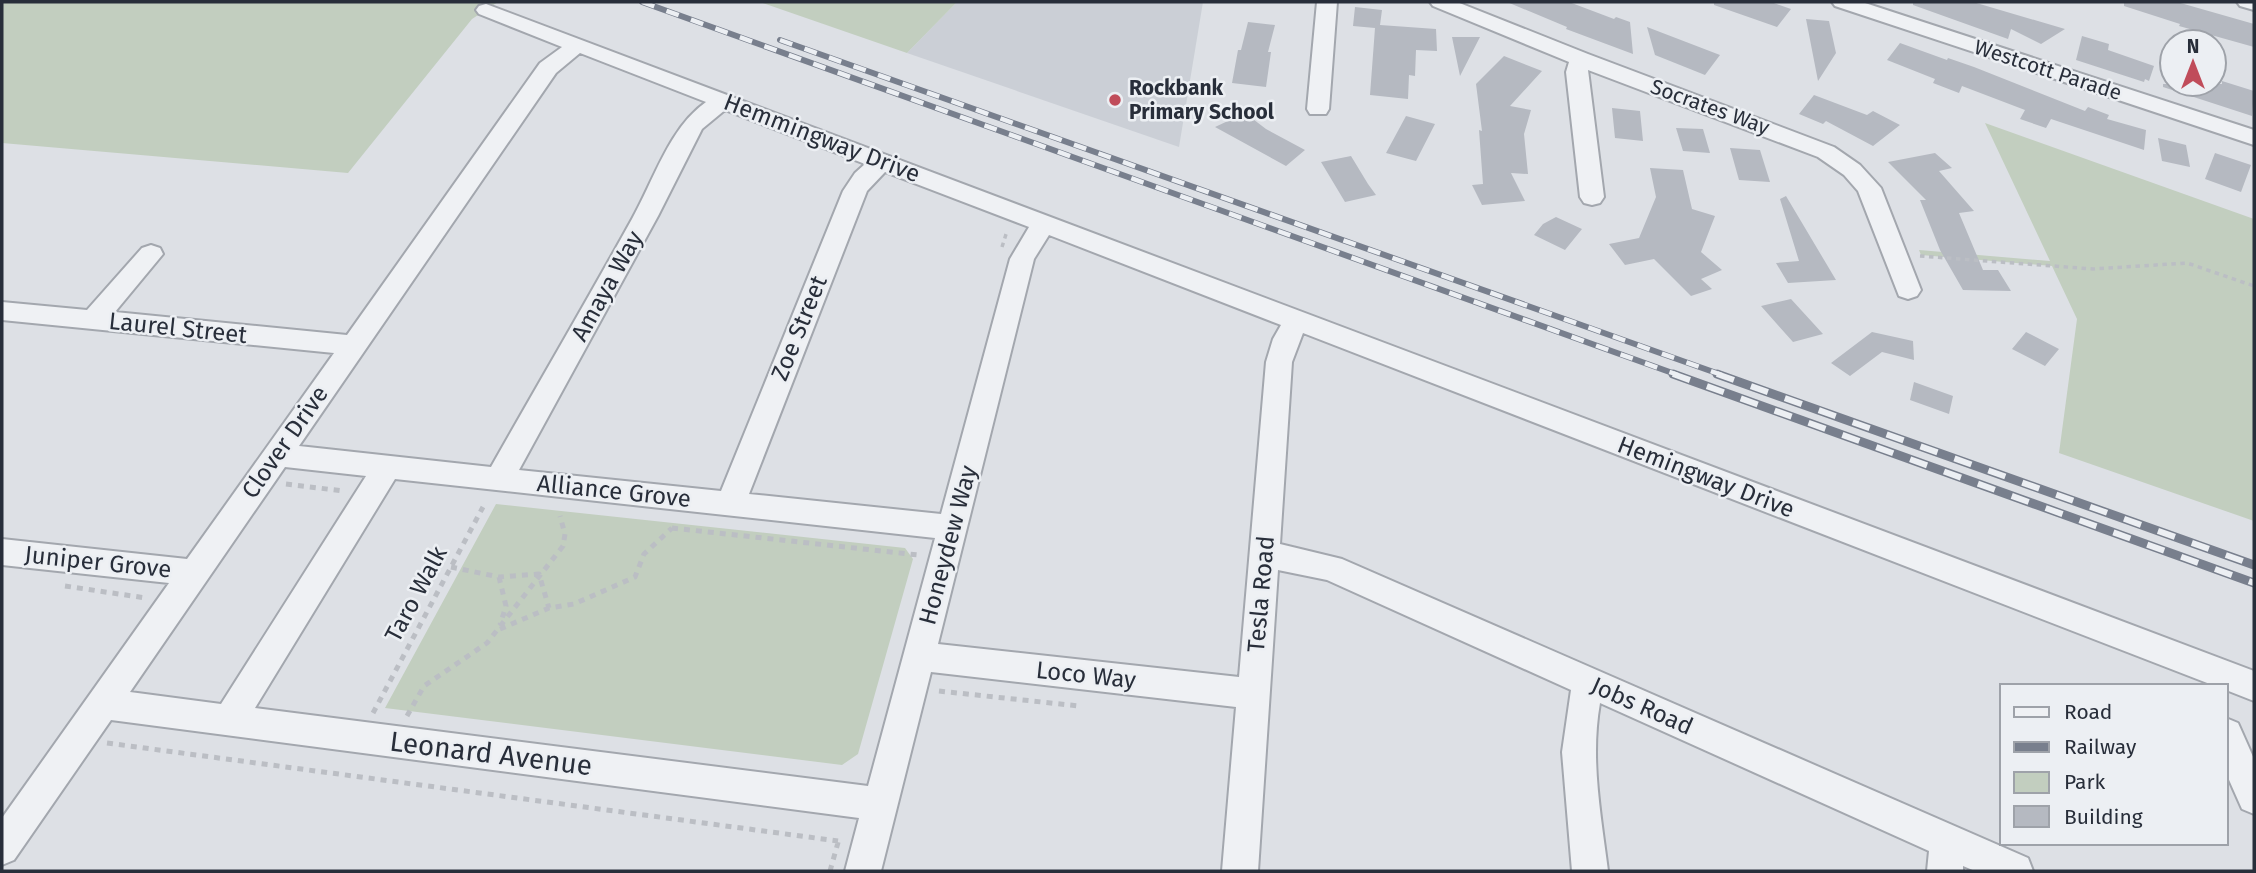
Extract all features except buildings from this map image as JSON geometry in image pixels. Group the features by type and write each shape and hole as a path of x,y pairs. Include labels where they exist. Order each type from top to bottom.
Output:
{"street":[{"path":"1318,109 1327,2"},
{"name":"Socrates Way","path":"1440,2 1580,59 1826,152 1852,170 1869,188 1908,290"},
{"name":"Westcott Parade","path":"1842,2 2254,138"},
{"path":"2246,2 2254,4"},
{"name":"Hemmingway Drive","path":"486,10 882,162 1038,232 1157,267"},
{"name":"Clover Drive","path":"2,848 117,706 194,572 287,456 354,345 548,68 577,45"},
{"path":"1580,59 1577,72 1592,197"},
{"name":"Amaya Way","path":"499,479 646,216 692,127 700,117 723,100"},
{"name":"Zoe Street","path":"730,504 855,191 863,178 882,162"},
{"name":"Honeydew Way","path":"863,871 1022,259 1038,232"},
{"path":"93,320 151,254"},
{"name":"Hemingway Drive","path":"1157,267 2213,678 2254,686"},
{"name":"Laurel Street","path":"2,311 354,345"},
{"name":"Tesla Road","path":"1240,871 1279,362 1286,339 1298,320"},
{"name":"Alliance Grove","path":"287,456 953,528"},
{"path":"230,719 387,467"},
{"name":"Juniper Grove","path":"2,552 194,572"},
{"name":"Jobs Road","path":"1265,554 1331,568 1588,682 1946,856 2015,871"},
{"name":"Loco Way","path":"919,656 1253,694"},
{"path":"1588,682 1580,709 1577,740 1590,871"},
{"name":"Leonard Avenue","path":"117,706 880,804"},
{"path":"2228,738 2254,797"}],"path":[{"path":"996,227 1038,232"},
{"path":"1894,254 2093,270 2187,263 2254,286"},
{"path":"287,456 281,483 371,494"},
{"path":"499,629 549,608 574,604 635,577 644,554 672,528 681,499"},
{"name":"Taro Walk","path":"370,717 483,507"},
{"path":"404,722 424,686 480,649 499,629 563,546 565,534 560,516"},
{"path":"672,528 918,555"},
{"path":"451,567 499,577 539,574"},
{"path":"539,574 549,608"},
{"path":"499,577 506,606 499,629"},
{"path":"55,585 149,598"},
{"path":"939,691 1079,706"},
{"path":"99,754 107,743 117,706"},
{"path":"107,743 838,841"}],"shaded area":[{"name":"Rockbank Primary School","path":"957,2 1203,2 1179,147 907,53"}],"green space":[{"path":"2,2 498,2 472,19 348,173 2,143"},
{"path":"760,2 957,2 907,53"},
{"path":"1985,123 2254,219 2254,521 2059,453 2077,319 2052,266 1921,255 1919,250 2050,261"},
{"path":"496,504 905,548 913,559 858,754 842,765 385,708"}],"railway":[{"path":"642,2 1678,375"},
{"path":"780,40 1722,375"},
{"path":"1673,374 2254,583"},
{"path":"1717,374 2254,565"}],"place":[{"name":"Rockbank Primary School","path":"1115,100"}]}
